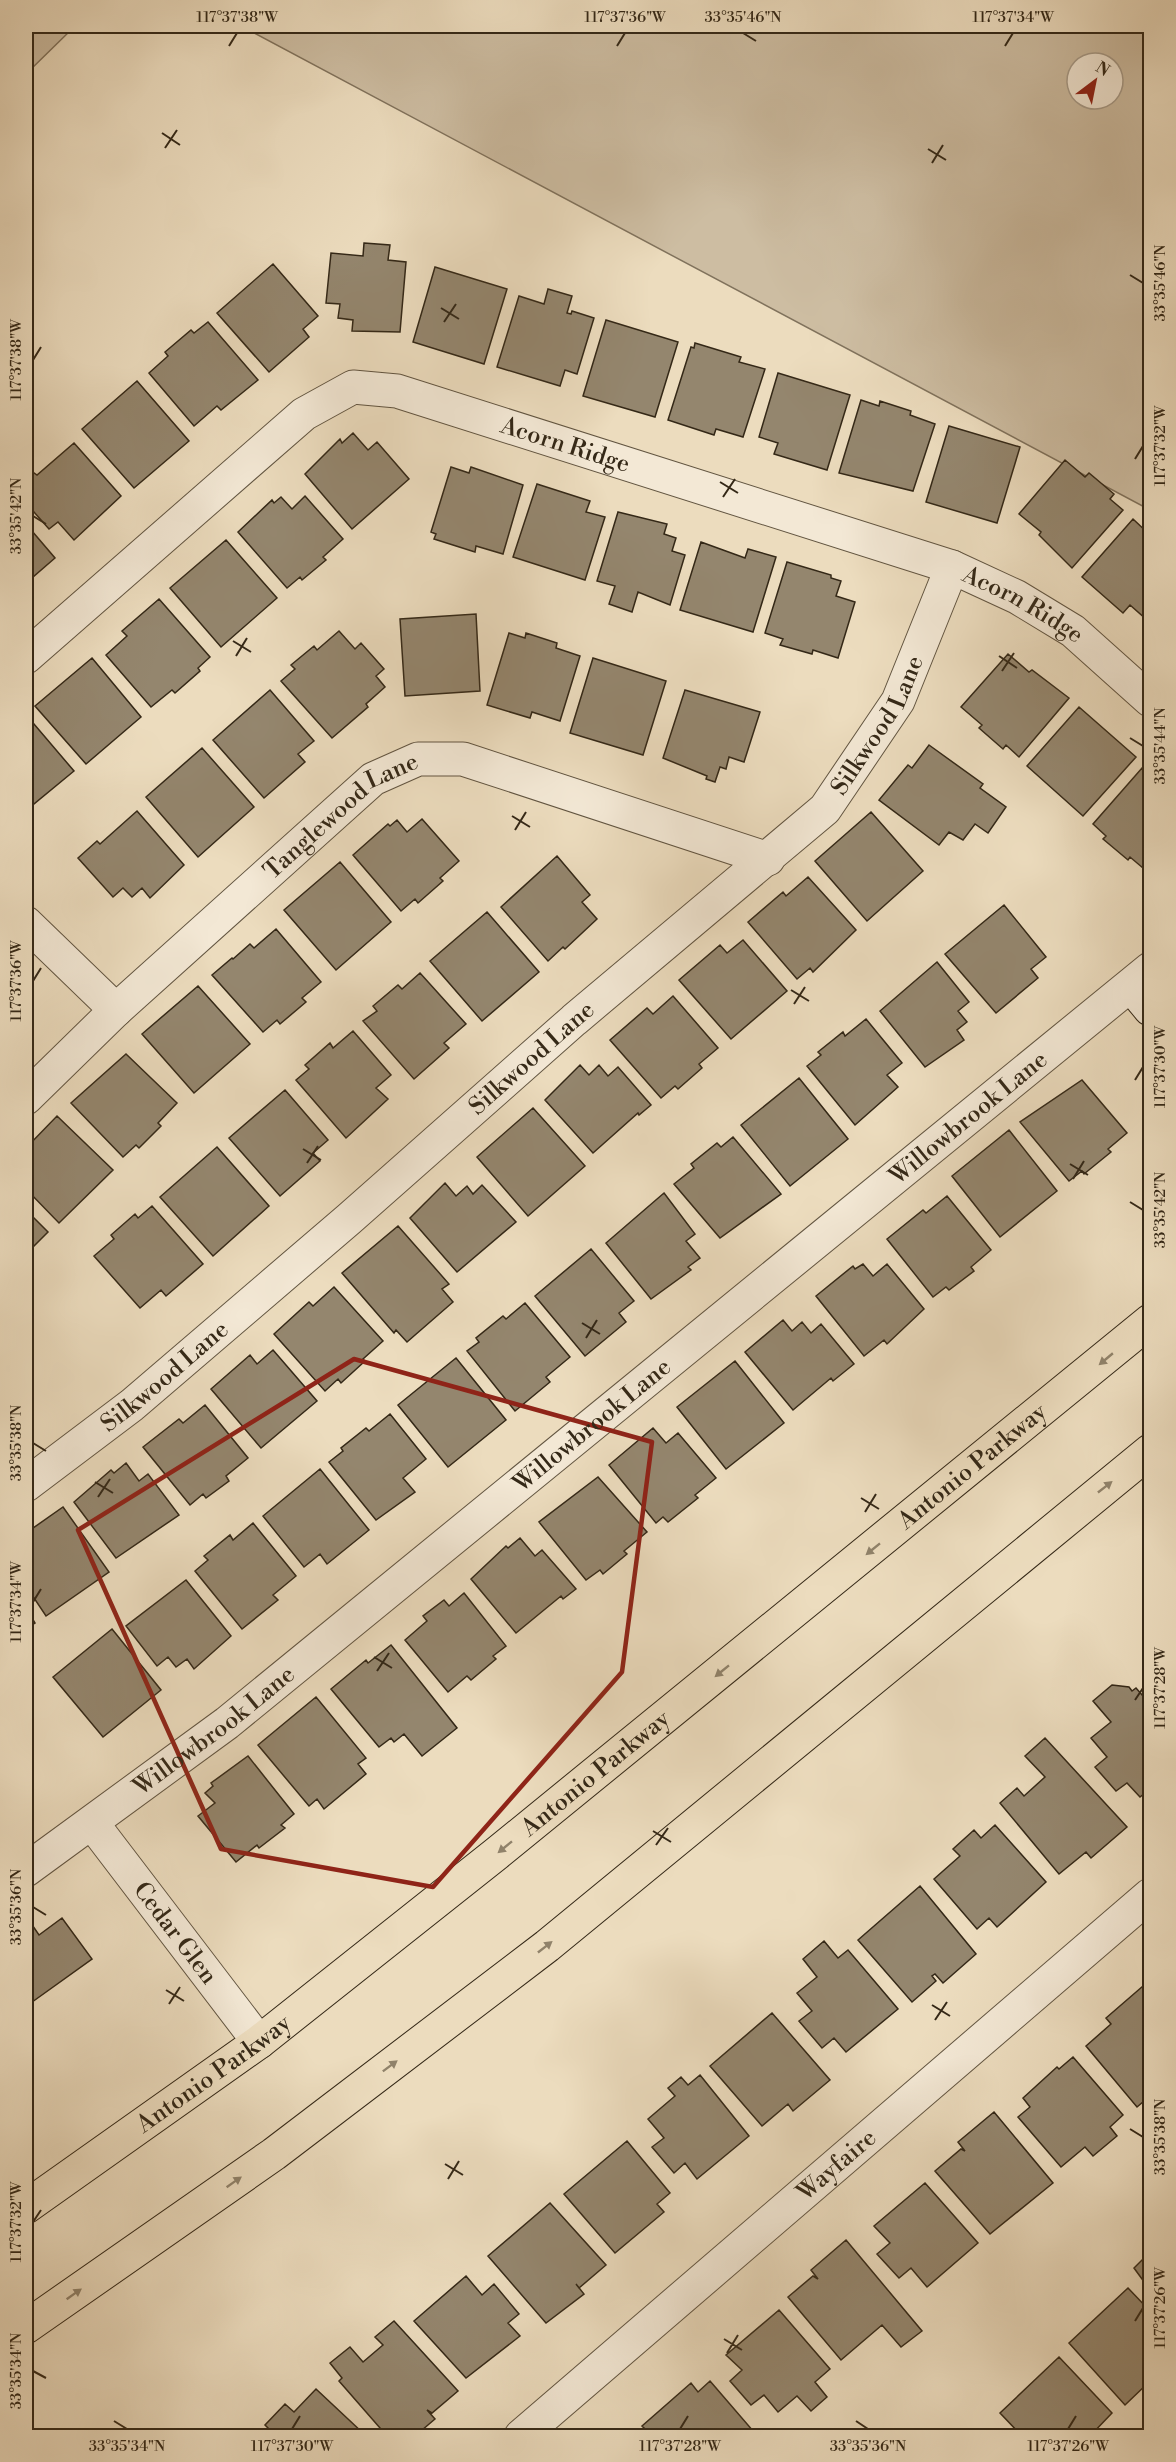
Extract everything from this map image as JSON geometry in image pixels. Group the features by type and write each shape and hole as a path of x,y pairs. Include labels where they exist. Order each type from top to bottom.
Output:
{"main road":[{"name":"Antonio Parkway","path":"26,2207 259,2042 496,1854 1150,1321"},
{"path":"26,2327 274,2154 547,1946 1150,1451"}],"street":[{"name":"Acorn Ridge","path":"26,657 304,414 353,387 397,391 952,567 1017,597 1073,631 1150,700"},
{"name":"Silkwood Lane","path":"26,1485 132,1404 349,1219 574,1020 825,809 898,701 952,567"},
{"name":"Tanglewood Lane","path":"26,1098 116,1011 373,779 418,759 464,759 768,859"},
{"path":"26,923 116,1011"},
{"name":"Willowbrook Lane","path":"26,1870 227,1723 1144,988"},
{"name":"Cedar Glen","path":"92,1823 259,2042"},
{"name":"Wayfaire","path":"521,2436 1150,1895"}],"highlighted area":[{"path":"354,1359 652,1442 622,1672 433,1887 221,1849 78,1530"}],"shaded area":[{"path":"26,26 75,26 26,74"},
{"path":"241,26 1150,26 1150,510"}],"building":[{"path":"364,243 390,245 388,260 406,262 400,332 352,331 353,320 338,318 340,304 326,303 331,253 363,256"},
{"path":"273,264 318,316 303,329 309,337 269,372 217,313"},
{"path":"435,267 507,289 484,364 413,342"},
{"path":"548,289 572,296 567,313 571,314 572,311 594,318 577,374 565,370 560,386 497,367 519,296 544,304"},
{"path":"606,320 678,342 655,417 583,396"},
{"path":"208,322 258,380 221,410 217,406 194,426 149,373 168,356 165,352 191,330 194,333"},
{"path":"695,343 741,357 739,362 765,369 743,437 716,429 714,435 668,420 691,347 694,348"},
{"path":"778,373 850,395 827,470 774,454 778,443 759,437"},
{"path":"137,381 189,441 134,488 82,429"},
{"path":"861,400 879,406 880,401 911,411 910,415 935,424 913,491 839,473"},
{"path":"949,426 1020,447 997,523 926,502"},
{"path":"353,433 368,450 377,442 409,479 352,529 305,474 340,439 342,443"},
{"path":"74,443 121,496 74,540 58,522 49,529 26,503 26,480 34,473 37,475"},
{"path":"1065,460 1085,477 1089,473 1114,494 1110,499 1123,510 1072,568 1039,535 1041,532 1019,514"},
{"path":"451,467 469,473 471,467 523,485 503,554 476,546 475,552 434,539 436,534 431,532"},
{"path":"537,484 590,501 586,512 605,517 585,580 513,557"},
{"path":"305,496 343,539 323,557 326,560 302,580 300,577 287,588 238,532 272,500 274,503 281,497 292,509"},
{"path":"618,512 667,524 664,534 676,538 672,551 685,555 670,605 638,592 632,612 609,604 615,586 597,581"},
{"path":"1133,519 1150,535 1150,613 1146,619 1130,605 1123,613 1082,577"},
{"path":"26,524 55,558 26,583"},
{"path":"226,540 277,598 221,647 170,588"},
{"path":"701,542 745,558 748,549 776,557 753,632 680,610"},
{"path":"787,562 831,575 831,578 841,581 836,596 855,602 838,658 813,650 812,654 780,645 783,639 765,633"},
{"path":"159,599 210,657 198,668 200,671 175,693 172,690 151,707 106,655 127,636 122,631"},
{"path":"476,614 480,691 405,696 400,619"},
{"path":"339,631 355,649 361,643 384,669 376,676 385,687 366,704 368,707 332,738 281,681 295,669 291,665 314,646 317,650"},
{"path":"509,633 525,638 526,633 557,643 556,648 580,656 560,721 532,712 530,718 487,705"},
{"path":"1008,654 1029,672 1032,670 1069,698 1019,757 1006,745 1003,749 979,728 982,725 961,707"},
{"path":"92,658 141,717 86,764 35,706"},
{"path":"593,658 666,681 643,755 570,733"},
{"path":"270,690 314,741 298,754 305,762 264,798 213,740"},
{"path":"685,690 760,712 744,762 729,757 726,769 720,767 715,782 706,779 707,776 663,758"},
{"path":"1079,707 1136,757 1083,816 1027,766"},
{"path":"28,717 74,771 28,809 30,812 26,815 26,719"},
{"path":"929,745 983,784 980,788 1006,807 988,833 975,824 963,840 949,832 939,845 879,800 908,765 912,768"},
{"path":"202,748 254,807 198,857 146,797"},
{"path":"1142,768 1150,775 1150,874 1130,857 1128,860 1103,839 1106,836 1093,824"},
{"path":"137,811 184,865 150,898 142,888 132,897 123,888 113,897 78,858 97,841 100,844"},
{"path":"871,812 923,871 867,921 815,861"},
{"path":"422,819 459,861 440,878 443,881 418,903 415,899 401,911 353,855 388,824 390,826 397,820 407,832"},
{"path":"557,856 590,895 582,902 597,919 565,949 563,947 548,961 501,907"},
{"path":"340,862 391,922 336,970 284,910"},
{"path":"808,877 856,930 813,972 810,968 797,979 748,922 783,892 786,896"},
{"path":"1004,905 1046,957 1031,969 1038,978 996,1013 945,954"},
{"path":"487,912 539,972 482,1021 430,961"},
{"path":"276,929 321,982 302,998 306,1002 280,1024 277,1020 263,1032 212,975 250,944 254,948"},
{"path":"743,940 787,991 731,1039 679,980 720,945 727,953"},
{"path":"937,962 969,1002 958,1011 967,1022 957,1030 964,1040 925,1067 880,1011"},
{"path":"420,973 466,1024 444,1043 449,1048 414,1079 363,1021 377,1011 373,1006 398,985 402,989"},
{"path":"198,986 250,1044 194,1093 142,1034"},
{"path":"673,996 718,1048 699,1064 702,1068 678,1089 675,1086 661,1098 610,1040 647,1008 653,1014"},
{"path":"866,1019 902,1063 887,1075 898,1087 855,1125 807,1066 821,1055 818,1052 843,1032 845,1036"},
{"path":"353,1031 391,1075 376,1088 388,1099 346,1138 296,1080 309,1069 305,1065 330,1043 333,1048"},
{"path":"126,1054 177,1103 158,1123 161,1126 139,1148 136,1145 123,1157 71,1103"},
{"path":"580,1065 589,1075 599,1065 608,1076 618,1067 651,1105 639,1115 638,1113 593,1153 545,1100"},
{"path":"799,1078 848,1139 790,1186 741,1125"},
{"path":"1082,1080 1127,1133 1108,1149 1111,1152 1084,1174 1082,1171 1069,1181 1020,1122"},
{"path":"285,1090 328,1140 313,1153 320,1161 280,1196 229,1138"},
{"path":"533,1108 585,1166 528,1216 477,1157"},
{"path":"57,1116 113,1170 59,1223 26,1189 26,1164 28,1162 26,1148"},
{"path":"1009,1130 1057,1191 1000,1237 952,1176"},
{"path":"733,1137 781,1194 720,1238 674,1184 694,1168 691,1164 717,1143 721,1147"},
{"path":"217,1147 269,1206 213,1256 160,1197"},
{"path":"445,1183 456,1196 467,1186 473,1194 482,1185 516,1222 457,1272 410,1218"},
{"path":"664,1193 695,1234 686,1241 700,1258 688,1267 691,1270 651,1299 606,1243"},
{"path":"947,1196 991,1250 971,1267 974,1271 949,1290 946,1287 933,1297 887,1239 923,1210 926,1213"},
{"path":"152,1206 203,1264 166,1296 161,1290 140,1308 94,1256 114,1239 111,1235 135,1214 138,1218"},
{"path":"26,1210 48,1232 29,1251 33,1255 26,1263"},
{"path":"398,1226 449,1284 442,1289 453,1302 407,1342 396,1330 394,1333 342,1273"},
{"path":"591,1249 634,1301 619,1313 626,1322 585,1356 535,1296"},
{"path":"863,1264 873,1276 887,1264 924,1309 887,1344 884,1340 864,1356 816,1296 853,1266 855,1269"},
{"path":"334,1287 383,1341 341,1383 338,1379 325,1391 274,1334 309,1302 313,1306"},
{"path":"525,1303 570,1357 546,1377 550,1382 515,1411 467,1351 479,1342 476,1338 503,1316 506,1319"},
{"path":"783,1320 792,1331 802,1322 811,1333 821,1324 854,1364 833,1381 831,1378 793,1410 745,1352"},
{"path":"273,1350 317,1401 261,1448 211,1389 250,1355 257,1364"},
{"path":"456,1358 506,1420 448,1467 398,1405"},
{"path":"735,1361 784,1423 726,1469 677,1407"},
{"path":"205,1405 248,1458 226,1476 229,1481 206,1498 203,1494 190,1505 143,1447 179,1419 183,1423"},
{"path":"390,1414 426,1459 403,1478 415,1492 376,1520 329,1462 343,1451 341,1448 366,1428 369,1431"},
{"path":"653,1428 666,1443 678,1433 716,1478 695,1495 698,1498 668,1522 663,1517 656,1523 609,1465"},
{"path":"126,1463 139,1481 148,1474 179,1515 116,1558 74,1502 111,1470 114,1473"},
{"path":"320,1469 369,1530 327,1564 320,1554 304,1567 263,1516"},
{"path":"598,1477 647,1532 624,1551 627,1554 603,1574 600,1570 586,1580 539,1522"},
{"path":"63,1507 109,1572 46,1616 26,1586 26,1533"},
{"path":"253,1523 296,1576 273,1595 278,1600 242,1629 195,1571 208,1560 204,1556 230,1535 233,1540"},
{"path":"520,1538 535,1556 542,1550 576,1589 563,1599 561,1596 516,1633 471,1579 506,1546 508,1548"},
{"path":"186,1580 231,1636 194,1669 187,1659 176,1667 168,1657 157,1666 126,1626"},
{"path":"464,1593 506,1646 493,1656 496,1659 471,1680 467,1676 448,1692 405,1640 427,1621 423,1616 444,1600 449,1606"},
{"path":"26,1608 35,1623 26,1629"},
{"path":"112,1629 161,1690 103,1737 53,1677"},
{"path":"391,1645 457,1728 422,1756 404,1734 394,1742 391,1738 379,1747 331,1689 366,1660 368,1663"},
{"path":"1112,1685 1129,1687 1132,1691 1136,1688 1150,1704 1150,1789 1140,1797 1127,1783 1116,1791 1095,1767 1107,1757 1091,1738 1111,1722 1093,1701"},
{"path":"316,1697 366,1758 358,1764 366,1774 324,1809 317,1799 309,1806 258,1745"},
{"path":"1045,1738 1127,1827 1091,1858 1086,1852 1059,1874 1000,1803 1017,1788 1024,1796 1045,1777 1025,1756"},
{"path":"248,1756 294,1814 281,1825 285,1828 259,1848 257,1845 236,1862 198,1816 215,1803 205,1793 213,1786 211,1783"},
{"path":"995,1825 1046,1882 997,1927 989,1918 977,1929 934,1879 960,1856 953,1849 974,1830 981,1838"},
{"path":"920,1886 976,1954 943,1983 935,1974 932,1976 936,1981 912,2002 858,1940"},
{"path":"26,1916 39,1935 62,1918 92,1959 28,2005 26,2001"},
{"path":"824,1941 838,1958 848,1950 898,2009 846,2052 834,2038 822,2048 799,2021 812,2011 797,1993 817,1977 803,1959"},
{"path":"1143,1986 1150,1995 1150,2096 1137,2107 1086,2046 1111,2024 1106,2018"},
{"path":"772,2013 830,2080 793,2111 788,2104 762,2126 710,2066"},
{"path":"1073,2057 1123,2115 1110,2127 1117,2136 1093,2156 1085,2147 1061,2167 1018,2117 1030,2107 1023,2098 1057,2067 1059,2069"},
{"path":"700,2075 749,2136 697,2179 685,2163 674,2173 652,2147 664,2138 648,2119 675,2096 668,2088 681,2077 688,2085"},
{"path":"994,2112 1053,2183 990,2234 935,2171 961,2149 965,2151 958,2142"},
{"path":"627,2141 670,2193 657,2204 664,2212 615,2253 564,2194"},
{"path":"925,2183 978,2243 927,2287 911,2268 899,2278 877,2254 890,2243 874,2226"},
{"path":"550,2203 606,2265 579,2288 584,2294 546,2323 488,2256"},
{"path":"846,2240 922,2331 901,2347 882,2325 841,2360 788,2297 813,2276 818,2279 811,2270"},
{"path":"1150,2252 1150,2290 1134,2268"},
{"path":"466,2276 482,2295 494,2284 519,2314 508,2323 520,2336 466,2378 414,2321"},
{"path":"1128,2288 1150,2311 1150,2380 1145,2378 1149,2382 1125,2405 1069,2343"},
{"path":"779,2310 830,2369 815,2382 827,2397 811,2411 797,2396 778,2412 764,2395 751,2405 730,2381 742,2370 726,2355"},
{"path":"394,2321 458,2391 432,2413 427,2410 435,2419 415,2436 387,2436 339,2381 342,2378 330,2363 350,2347 363,2362 383,2345 375,2337"},
{"path":"1059,2357 1112,2413 1090,2436 1022,2436 1000,2413"},
{"path":"710,2381 754,2432 751,2434 753,2436 652,2436 642,2426 691,2383 698,2392"},
{"path":"316,2389 364,2434 362,2436 270,2436 273,2433 265,2425 285,2404 294,2412"}]}
